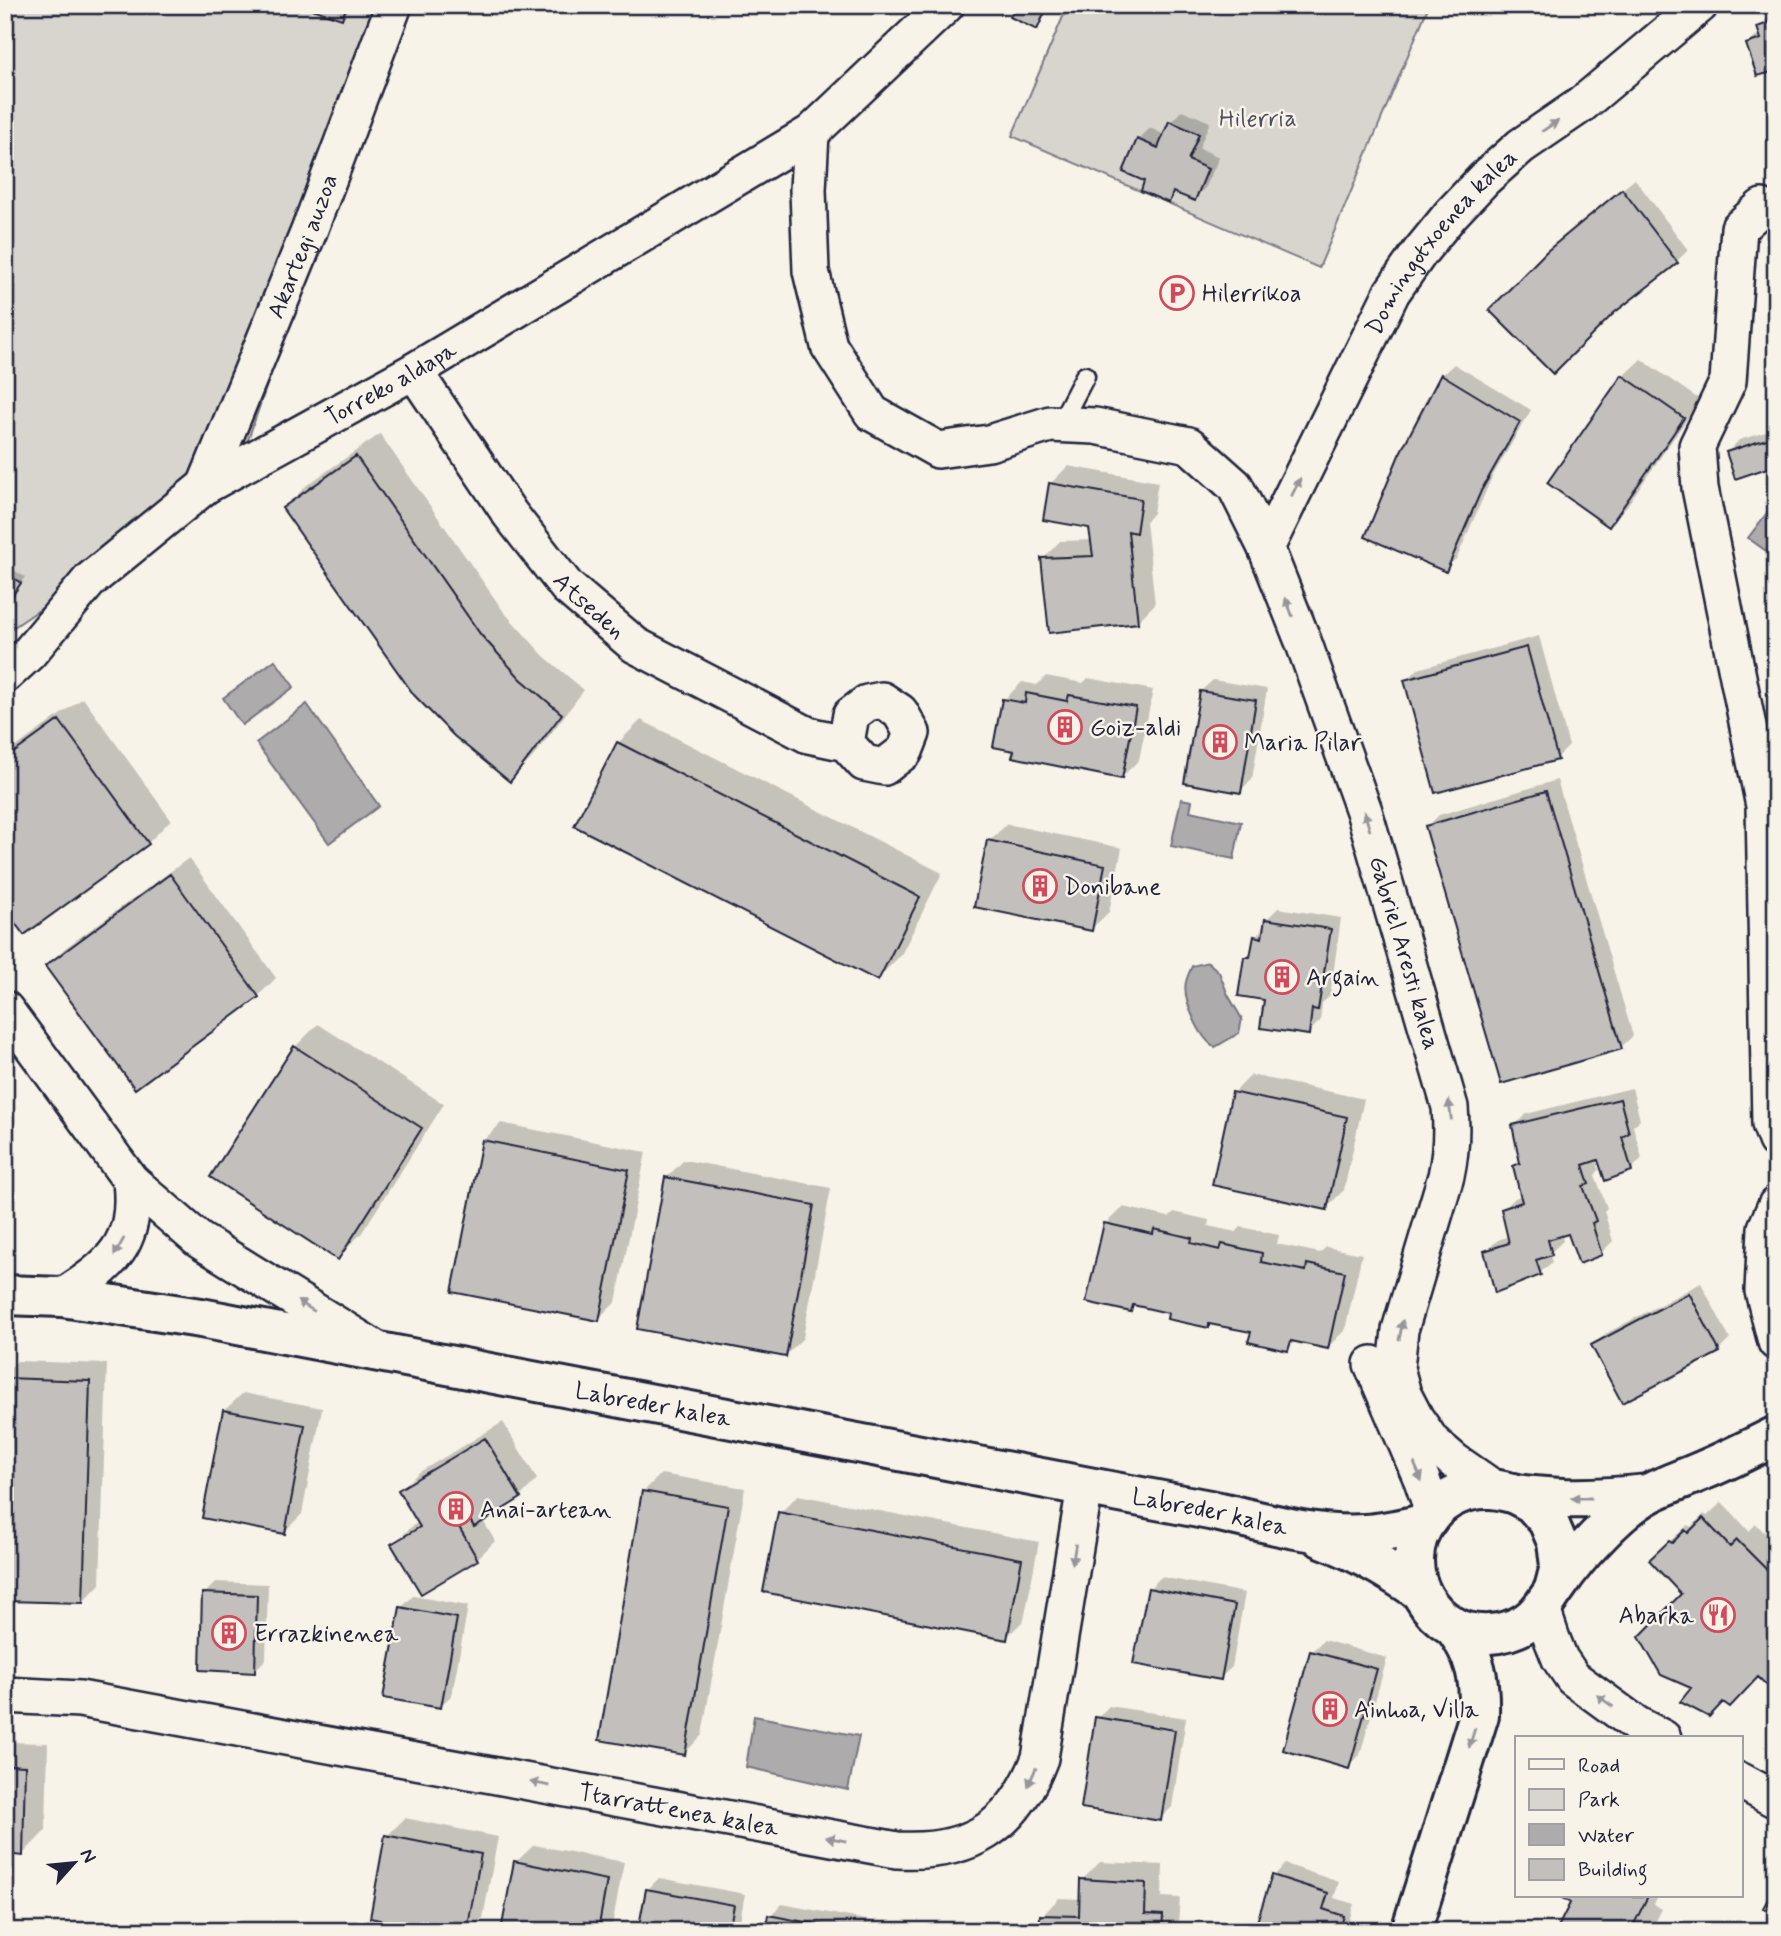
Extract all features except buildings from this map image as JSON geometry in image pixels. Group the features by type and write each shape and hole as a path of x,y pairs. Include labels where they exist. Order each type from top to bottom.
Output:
{"street":[{"name":"Akartegi auzoa","path":"205,486 309,231 394,5"},
{"path":"811,133 946,5"},
{"name":"Domingotxoenea kalea","path":"1266,548 1392,292 1436,233 1484,179 1521,146 1581,105 1700,5"},
{"name":"Torreko aldapa","path":"5,676 29,653 90,580 205,486 414,371 811,133"},
{"name":"Gabriel Aresti kalea","path":"811,133 808,190 811,271 829,346 872,413 938,450 989,443 1051,424 1095,426 1189,445 1235,486 1266,548 1303,641 1364,811 1450,1107 1451,1154 1446,1176 1400,1331 1384,1366 1422,1480 1428,1518"},
{"path":"1762,208 1739,228 1728,381 1697,446 1700,488 1764,807 1770,1124 1776,1140"},
{"name":"Atseden","path":"414,371 510,514 567,587 635,645 808,735 846,743"},
{"path":"5,1009 131,1181 199,1240 385,1354"},
{"path":"62,1297 96,1275 120,1248 132,1216 131,1181"},
{"path":"1776,1205 1766,1228 1763,1291 1776,1342"},
{"name":"Labreder kalea","path":"5,1295 62,1297 201,1318 1300,1530 1364,1534 1395,1531 1428,1518"},
{"name":"Gabriel Aresti kalea","path":"1384,1366 1432,1442 1454,1461 1503,1491"},
{"path":"1455,1628 1472,1633 1491,1634 1511,1631 1528,1622 1598,1536 1648,1494 1776,1436"},
{"name":"Ttarrattenea kalea","path":"5,1695 80,1699 897,1850 944,1849 986,1832 1004,1817 1020,1800 1040,1758 1085,1487"},
{"path":"1411,1931 1479,1715 1480,1691 1468,1647 1455,1628 1435,1612 1420,1591 1413,1557 1417,1540 1428,1518 1451,1497 1472,1489 1582,1499 1648,1494"},
{"path":"1503,1491 1532,1503 1548,1521 1557,1542 1560,1566 1548,1599 1552,1639 1560,1660 1573,1678 1636,1724 1658,1736"},
{"name":"Labreder kalea","path":"1300,1530 1363,1556 1420,1591"},
{"path":"1742,1782 1776,1800"}],"lane":[{"path":"1060,424 1084,376"}],"green space":[{"path":"5,5 399,5 235,477 5,633"},
{"name":"Hilerria","path":"1068,5 1429,5 1319,268 1012,136"}],"water":[{"path":"1776,501 1776,558 1748,538"},
{"path":"275,660 294,687 242,725 223,698"},
{"path":"307,704 379,806 329,843 256,743"},
{"path":"1181,799 1192,801 1190,811 1241,822 1234,859 1171,846"},
{"path":"1208,962 1219,972 1242,1019 1239,1033 1215,1047 1198,1027 1189,1008 1185,989 1192,966"},
{"path":"754,1716 859,1736 848,1790 746,1767"}],"place":[{"name":"Hilerrikoa","path":"1177,293"},
{"name":"Goiz-aldi","path":"1065,727"},
{"name":"Maria Pilar","path":"1220,742"},
{"name":"Donibane","path":"1040,886"},
{"name":"Argain","path":"1282,977"},
{"name":"Anai-artean","path":"456,1509"},
{"name":"Abarka","path":"1718,1615"},
{"name":"Errazkinenea","path":"229,1633"},
{"name":"Ainhoa, Villa","path":"1330,1709"}]}
